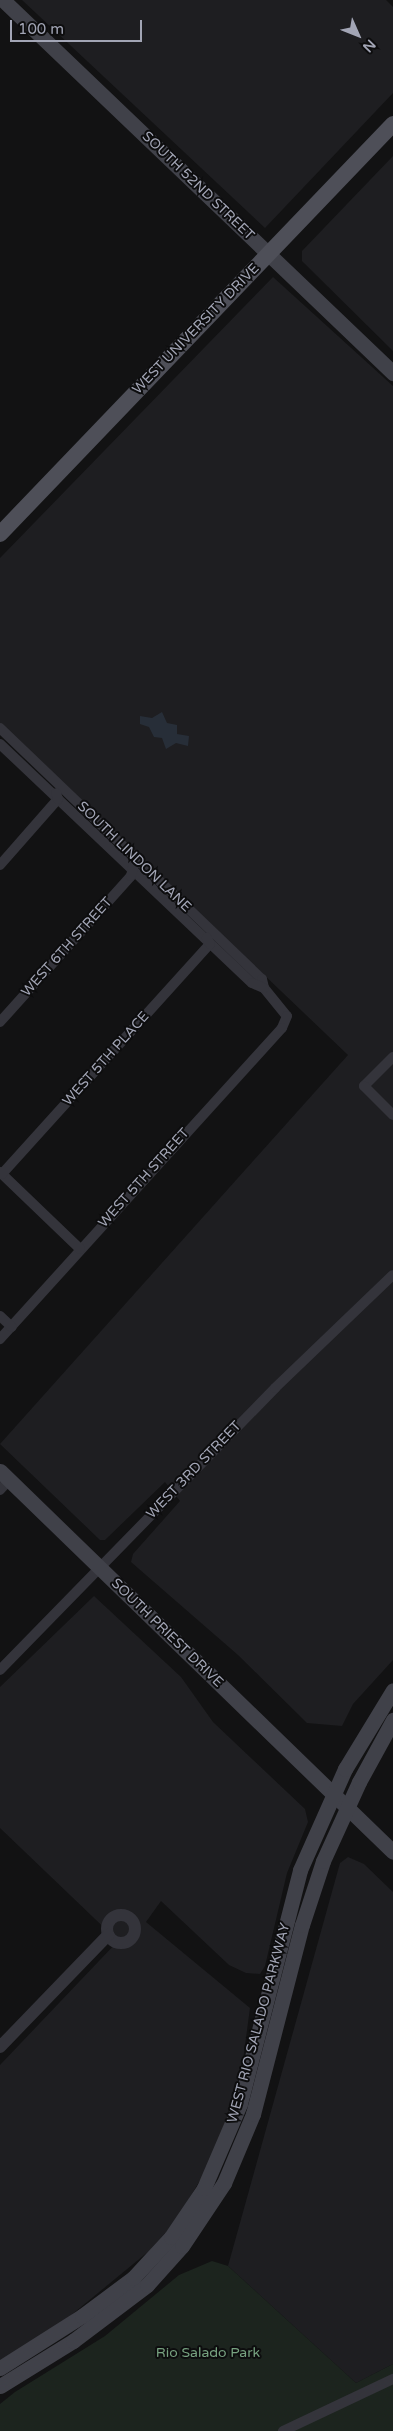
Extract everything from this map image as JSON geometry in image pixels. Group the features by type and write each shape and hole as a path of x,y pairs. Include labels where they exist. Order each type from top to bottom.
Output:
{"main road":[{"name":"SOUTH 52ND STREET","path":"4,0 393,373"},
{"name":"WEST UNIVERSITY DRIVE","path":"0,534 393,124"},
{"name":"SOUTH PRIEST DRIVE","path":"3,1481 99,1567 393,1852"},
{"name":"WEST RIO SALADO PARKWAY","path":"0,2368 82,2316 133,2278 171,2237 204,2188 240,2104 291,1898 333,1794 370,1724 393,1690"},
{"name":"WEST RIO SALADO PARKWAY","path":"0,2386 73,2341 147,2285 182,2246 219,2191 246,2135 309,1903 329,1846 393,1720"}],"street":[{"name":"SOUTH LINDON LANE","path":"0,728 262,979 264,988 287,1016"},
{"path":"0,737 17,752 26,754"},
{"name":"SOUTH LINDON LANE","path":"0,744 255,986 264,988"},
{"path":"0,865 58,799 45,772"},
{"path":"120,844 134,872"},
{"name":"WEST 6TH STREET","path":"0,1022 134,872"},
{"path":"194,914 210,944"},
{"name":"WEST 5TH PLACE","path":"1,1173 210,944"},
{"name":"WEST 5TH STREET","path":"0,1339 12,1328 80,1249 282,1028 287,1016"},
{"path":"393,1056 364,1086 393,1115"},
{"path":"1,1173 80,1249"},
{"name":"WEST 3RD STREET","path":"0,1670 275,1388 393,1275"},
{"path":"0,1316 12,1328"},
{"path":"0,2047 108,1935"},
{"path":"283,2431 393,2379"}],"shaded area":[{"path":"22,0 386,0 393,7 393,93 265,228"},
{"path":"393,156 393,351 302,261 302,251"},
{"path":"273,277 393,386 393,1660 353,1704 342,1726 307,1723 238,1655 131,1562 133,1554 180,1501 165,1482 105,1540 100,1540 0,1444 348,1055 0,723 0,558"},
{"path":"162,712 167,723 177,725 177,734 189,736 188,746 176,743 166,749 162,738 154,737 149,727 140,724 140,716 152,718"},
{"path":"94,1596 181,1677 213,1722 305,1809 308,1822 287,1873 265,1966 260,1974 246,1973 229,1965 161,1901 146,1922 250,2008 242,2068 224,2126 208,2167 175,2222 149,2251 64,2321 0,2362 0,2065 118,1941 0,1828 0,1687"},
{"path":"348,1857 364,1864 393,1892 393,2364 356,2383 228,2266 340,1863"}],"green space":[{"name":"Rio Salado Park","path":"212,2261 228,2266 356,2383 393,2364 393,2431 0,2431 0,2404 15,2392 105,2336 179,2275"}]}
